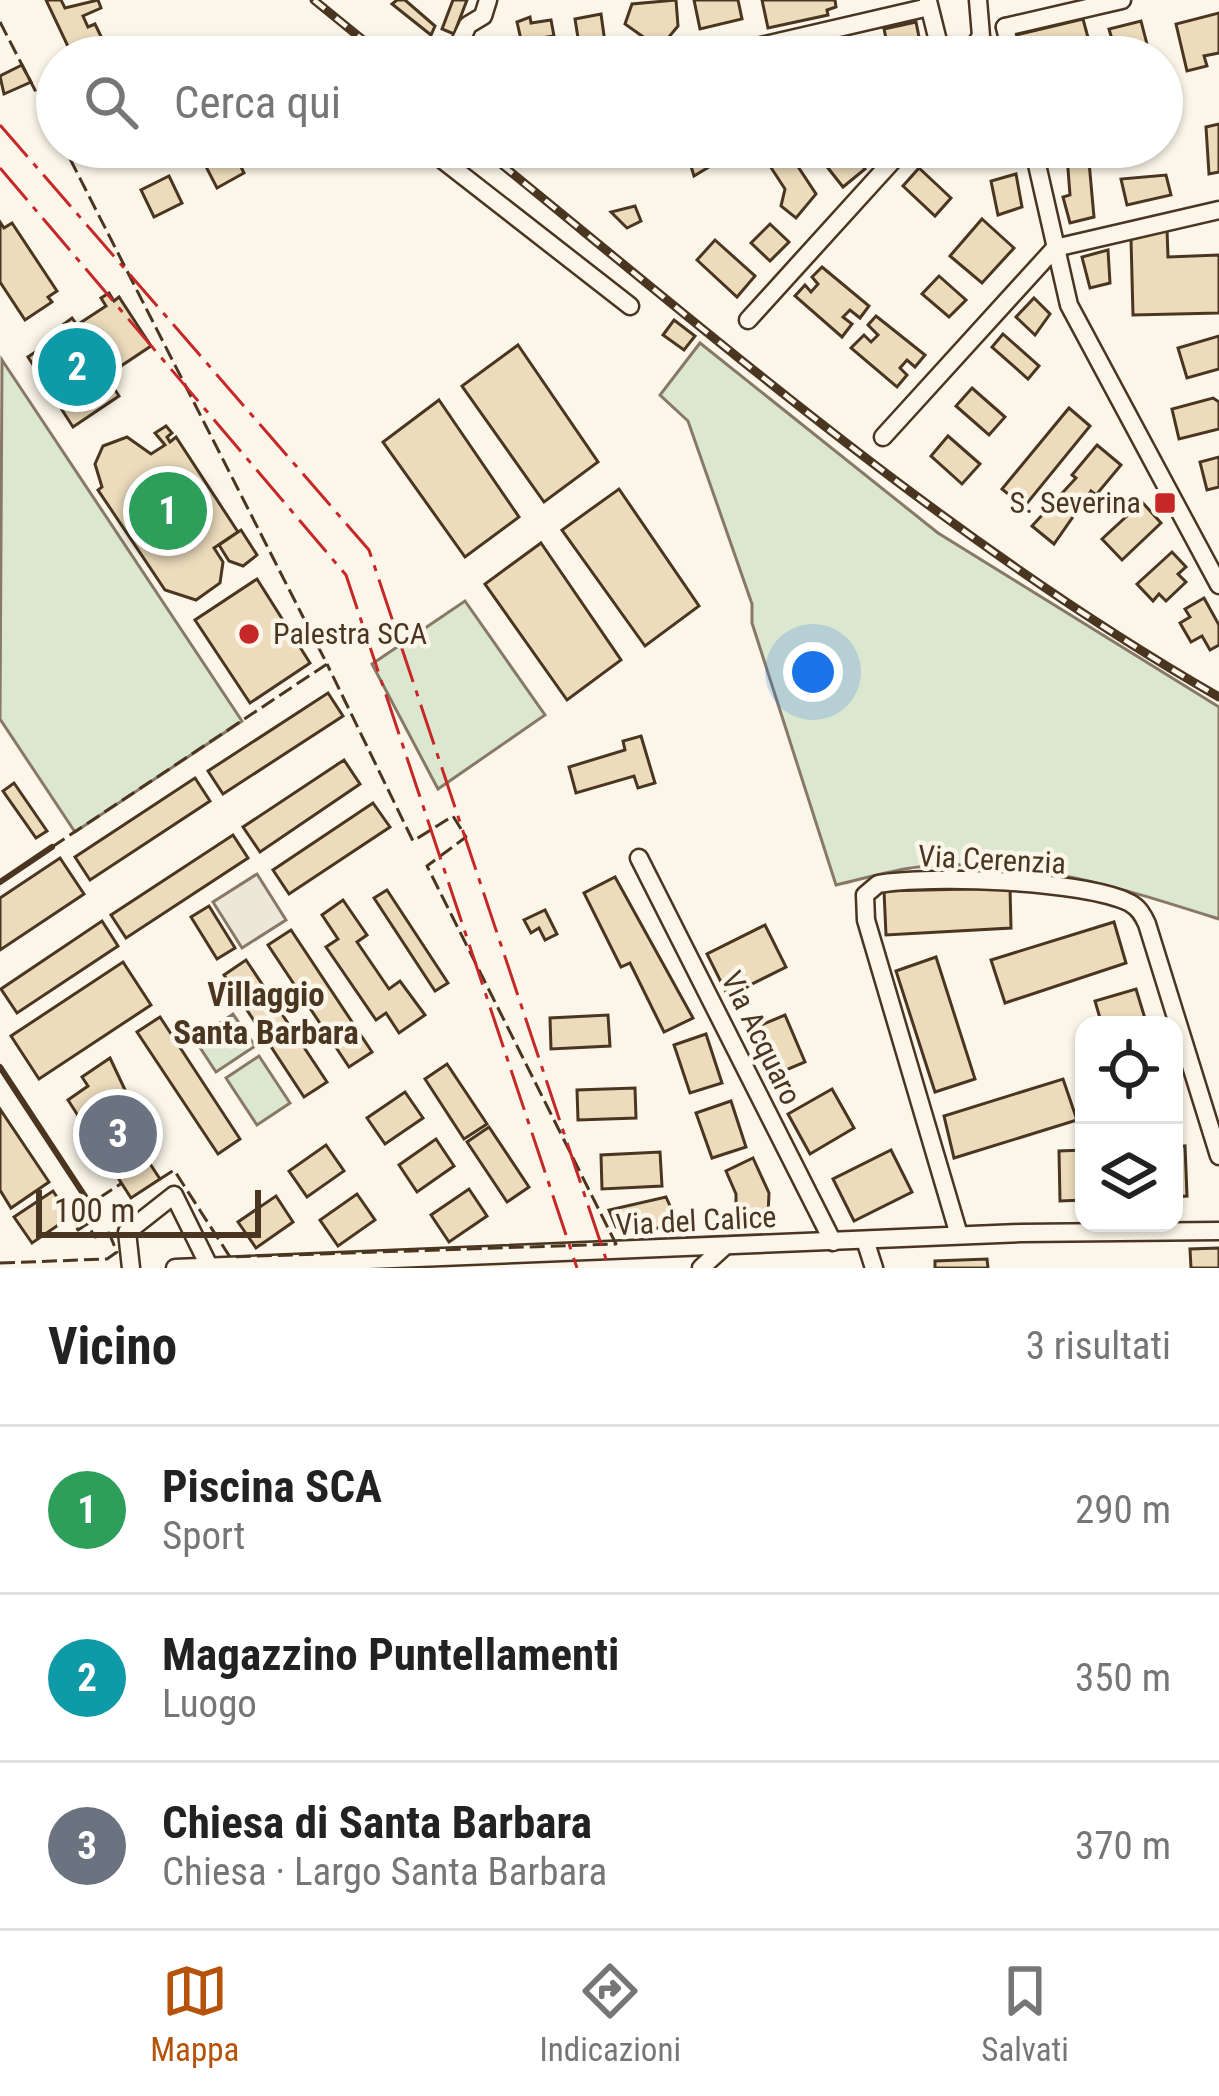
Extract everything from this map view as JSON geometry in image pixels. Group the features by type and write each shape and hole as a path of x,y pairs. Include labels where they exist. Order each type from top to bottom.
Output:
{"street":[{"path":"462,36 485,13 488,0"},
{"path":"1005,27 1122,0"},
{"path":"799,36 928,4 936,36"},
{"path":"980,9 1005,27 1007,36"},
{"path":"453,168 630,307"},
{"path":"748,320 886,168"},
{"path":"1038,168 1078,324 1217,576"},
{"path":"884,437 1055,248 1219,210"},
{"name":"Via Acquaro","path":"640,858 833,1242"},
{"name":"Via Cerenzia","path":"959,1235 866,920 865,896 878,884 1002,882 1098,894 1133,905 1149,931 1219,1156"},
{"path":"131,1268 127,1232 174,1195 209,1267"},
{"name":"Via del Calice","path":"175,1268 428,1265 618,1252 672,1256 725,1246 959,1235 1219,1231"},
{"path":"865,1240 874,1268"},
{"path":"701,1268 725,1246"},
{"path":"618,1252 642,1268"},
{"path":"672,1256 688,1268"}],"green space":[{"path":"700,343 938,533 1219,707 1219,919 1071,877 996,866 918,867 836,885 752,623 752,604 688,421 660,395"},
{"path":"2,360 242,721 75,832 0,719"},
{"path":"465,601 545,715 438,789 372,664"},
{"path":"233,1014 255,1046 216,1072 195,1040"},
{"path":"259,1056 290,1103 257,1125 226,1078"}],"shaded area":[{"path":"257,874 286,920 242,948 213,902"}],"building":[{"path":"46,0 61,0 65,8 98,0 101,8 83,16 88,27 95,24 101,36 63,36"},
{"path":"405,0 435,26 431,35 392,4"},
{"path":"453,0 467,0 454,34 442,29"},
{"path":"676,0 678,26 670,36 642,36 625,24 632,4"},
{"path":"694,0 738,0 742,19 700,29"},
{"path":"762,0 835,0 836,7 827,10 828,15 768,28"},
{"path":"1219,13 1219,53 1204,56 1207,66 1187,71 1183,36 1179,36 1176,24"},
{"path":"601,14 604,36 578,36 575,19"},
{"path":"530,17 531,23 551,20 554,36 520,36 517,22"},
{"path":"1083,19 1088,36 1016,36"},
{"path":"1141,21 1145,36 1111,36 1109,29"},
{"path":"916,22 919,36 886,36 884,29"},
{"path":"22,65 31,82 4,94 0,76"},
{"path":"1219,124 1219,172 1209,174 1206,127"},
{"path":"207,168 242,168 244,173 217,188"},
{"path":"771,168 799,168 816,194 796,218 781,206 785,189"},
{"path":"828,168 864,168 865,169 843,187"},
{"path":"919,168 951,198 935,216 903,186"},
{"path":"1068,168 1090,168 1094,217 1070,223 1063,197 1070,195"},
{"path":"1016,174 1022,207 998,215 991,181"},
{"path":"1166,175 1171,195 1127,205 1121,179"},
{"path":"169,176 182,203 154,217 141,190"},
{"path":"635,206 641,221 627,228 611,212"},
{"path":"982,219 1014,248 982,283 950,256"},
{"path":"0,222 4,228 12,223 57,291 48,297 52,302 25,320 0,282"},
{"path":"770,224 789,242 770,261 751,243"},
{"path":"1167,229 1168,257 1219,255 1219,313 1133,315 1131,239"},
{"path":"715,240 755,276 737,297 697,260"},
{"path":"1108,250 1110,283 1090,288 1082,257"},
{"path":"822,267 869,306 860,318 850,310 843,317 852,324 842,337 795,296 805,285 811,292 818,284 812,277"},
{"path":"939,276 966,300 949,317 922,294"},
{"path":"109,293 114,301 119,297 151,346 106,376 119,396 73,427 28,357 69,330 64,324 72,318 77,325 106,306 101,298"},
{"path":"1034,298 1050,314 1035,335 1016,317"},
{"path":"876,316 925,355 915,367 907,360 900,368 907,375 897,387 851,348 864,335 871,342 878,335 868,325"},
{"path":"674,320 695,336 684,350 663,335"},
{"path":"1003,334 1039,366 1028,379 992,347"},
{"path":"1219,336 1219,369 1187,378 1178,348"},
{"path":"518,345 598,462 544,502 462,386"},
{"path":"972,388 1005,417 989,435 956,406"},
{"path":"1213,398 1219,402 1219,429 1179,439 1172,409"},
{"path":"439,400 519,517 465,557 383,442"},
{"path":"1069,408 1090,426 1024,507 1002,489"},
{"path":"166,426 172,433 167,437 170,442 176,437 238,532 214,548 223,562 220,583 196,600 165,590 98,490 102,487 95,464 103,446 127,437 151,454 165,445 155,433"},
{"path":"948,436 980,464 962,484 931,456"},
{"path":"1097,445 1121,465 1096,495 1091,491 1054,544 1032,526 1076,478 1072,475"},
{"path":"1219,457 1219,487 1207,490 1200,462"},
{"path":"619,489 699,606 645,646 562,530"},
{"path":"1142,502 1161,523 1122,560 1102,539"},
{"path":"241,530 257,555 243,566 229,561 219,545"},
{"path":"541,543 621,660 567,700 485,584"},
{"path":"1172,552 1186,567 1178,574 1186,582 1166,601 1159,594 1153,601 1137,584"},
{"name":"Palestra SCA","path":"257,579 310,663 250,703 195,620"},
{"path":"1204,598 1219,625 1219,645 1210,650 1202,636 1191,642 1180,623 1190,617 1185,609"},
{"path":"328,693 343,716 223,794 208,771"},
{"path":"641,736 655,783 638,788 634,776 576,793 569,767 625,750 623,741"},
{"path":"344,760 360,784 260,852 243,827"},
{"path":"195,778 210,801 90,880 75,857"},
{"path":"14,783 47,831 36,838 3,791"},
{"path":"373,803 390,827 289,894 273,870"},
{"path":"233,835 248,858 126,938 111,915"},
{"path":"60,858 84,894 0,950 0,898"},
{"path":"615,877 693,1018 664,1032 630,963 621,967 584,893"},
{"path":"1010,888 1011,928 886,935 884,891"},
{"path":"387,890 448,983 435,991 374,898"},
{"path":"343,900 367,935 357,942 389,989 400,981 425,1015 399,1033 386,1013 376,1020 326,947 338,939 322,915"},
{"path":"209,906 235,948 217,959 191,917"},
{"path":"545,910 557,934 545,940 539,928 531,933 524,920"},
{"path":"102,921 118,946 17,1013 1,989"},
{"path":"1114,922 1126,963 1005,1003 991,960"},
{"path":"765,925 786,967 728,996 707,954"},
{"path":"291,930 372,1052 349,1067 268,945"},
{"path":"936,957 975,1079 935,1092 896,971"},
{"path":"246,960 327,1082 304,1097 224,975"},
{"path":"123,962 151,1005 39,1079 11,1036"},
{"path":"1136,989 1144,1016 1099,1016 1095,1001"},
{"path":"608,1015 610,1046 551,1049 550,1018"},
{"path":"785,1015 805,1062 767,1078 747,1031"},
{"path":"160,1017 240,1139 218,1154 137,1032"},
{"path":"706,1034 722,1083 690,1093 674,1045"},
{"path":"110,1058 134,1109 143,1103 158,1126 135,1141 160,1179 131,1198 68,1100 88,1086 82,1077"},
{"path":"447,1064 487,1124 464,1139 425,1079"},
{"path":"1063,1079 1075,1121 954,1158 944,1116"},
{"path":"635,1088 636,1118 578,1120 577,1090"},
{"path":"832,1089 854,1128 810,1154 788,1114"},
{"path":"405,1092 423,1118 385,1144 367,1118"},
{"path":"731,1101 746,1147 712,1158 696,1113"},
{"path":"0,1109 49,1182 11,1208 0,1190"},
{"path":"489,1127 529,1187 507,1202 467,1142"},
{"path":"436,1139 454,1166 417,1192 399,1165"},
{"path":"326,1145 344,1171 307,1197 289,1171"},
{"path":"1183,1146 1187,1196 1183,1196"},
{"path":"891,1150 912,1192 854,1221 833,1179"},
{"path":"1075,1150 1075,1200 1060,1201 1059,1151"},
{"path":"660,1152 662,1186 602,1189 601,1155"},
{"path":"753,1158 769,1193 768,1215 736,1215 736,1194 726,1171"},
{"path":"469,1189 487,1216 449,1242 431,1215"},
{"path":"53,1191 70,1217 32,1243 14,1217"},
{"path":"357,1194 375,1220 338,1246 320,1220"},
{"path":"276,1196 293,1222 256,1248 238,1222"},
{"path":"666,1197 676,1219 649,1232 646,1225 616,1227 609,1210"},
{"path":"1219,1248 1219,1268 1191,1268 1190,1249"},
{"path":"987,1259 988,1268 935,1268 935,1261"}],"railway":[{"path":"314,0 358,36"},
{"path":"506,168 748,366 930,506 1120,637 1219,697"}],"fence":[{"path":"0,22 36,92"},
{"path":"52,847 327,664 75,168"},
{"path":"160,1179 174,1170 230,1257 616,1244 427,866 466,837 453,816 413,841 327,664"},
{"path":"0,1263 107,1259 117,1252 109,1233 95,1237 87,1224 78,1230 70,1217 122,1183"}],"wall":[{"path":"0,882 52,847"},
{"path":"0,1067 90,1204"}],"power":[{"path":"0,125 36,166"},
{"path":"0,168 346,575 577,1268"},
{"path":"37,168 369,550 609,1268"}],"place":[{"name":"Magazzino Puntellamenti","path":"77,367"},
{"name":"S. Severina","path":"1165,503"},
{"name":"Piscina SCA","path":"168,511"},
{"name":"Palestra SCA","path":"249,634"},
{"name":"Chiesa di Santa Barbara","path":"118,1134"}],"district":[{"name":"Villaggio Santa Barbara","path":"266,1013"}]}
